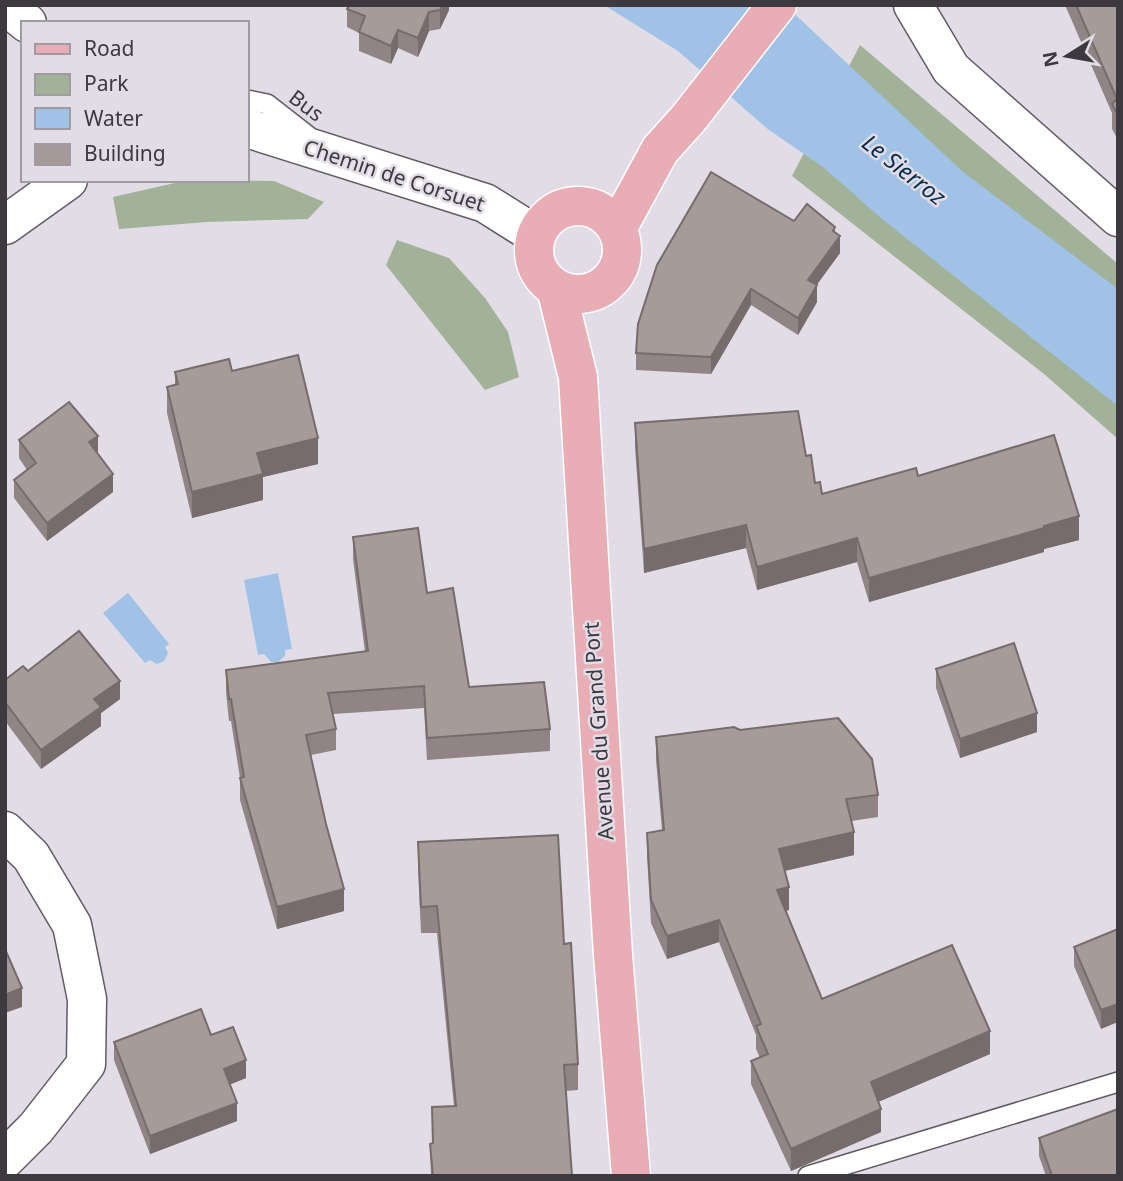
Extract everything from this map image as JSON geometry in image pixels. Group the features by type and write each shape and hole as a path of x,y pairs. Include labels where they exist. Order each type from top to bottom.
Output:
{"main road":[{"path":"617,229 660,150 688,119 777,5"},
{"path":"558,218 597,209 609,217 622,241 623,253 620,265 605,285 582,294 568,293 556,288 545,278 537,265 534,250 558,218 660,150"},
{"name":"Avenue du Grand Port","path":"556,288 578,377 613,955 631,1176"},
{"path":"578,377 594,291"}],"street":[{"path":"5,5 25,21"},
{"path":"913,5 951,69 1118,217"},
{"name":"Chemin de Corsuet","path":"248,128 485,203 558,218"},
{"path":"5,225 65,182"},
{"path":"5,831 31,856 72,925 88,999 86,1064 36,1128 5,1159"}],"lane":[{"name":"Bus","path":"248,100 267,104 317,150"},
{"name":"Bus","path":"248,149 317,150"},
{"path":"808,1176 1118,1082"}],"green space":[{"path":"860,45 1118,264 1118,439 1044,374 792,176"},
{"path":"274,181 324,202 308,219 207,222 119,229 113,197 179,182"},
{"path":"397,240 449,258 485,298 508,332 519,377 485,390 386,265"}],"water":[{"name":"Le Sierroz","path":"604,5 785,5 963,172 1118,289 1118,406 882,219 823,167 769,130 678,51"},
{"path":"278,573 292,649 285,650 285,656 278,662 271,662 264,654 258,655 244,580"},
{"path":"128,593 169,644 165,647 168,653 164,661 157,664 150,660 145,663 103,613"}],"building":[{"path":"349,5 443,5 440,10 429,12 418,38 398,30 391,46 359,32 365,16 347,9"},
{"path":"1076,5 1118,5 1118,115 1112,104 1117,99"},
{"path":"711,172 794,221 807,204 835,227 833,231 840,236 808,280 817,285 798,318 751,289 711,357 636,353 638,324 657,265"},
{"path":"298,355 318,438 257,453 263,474 192,492 167,387 178,384 175,372 229,359 232,371"},
{"path":"69,402 98,436 89,442 113,474 47,523 14,480 36,463 19,440"},
{"path":"798,411 806,456 811,455 815,483 820,482 822,494 916,468 918,476 1054,435 1079,516 869,578 857,538 757,567 746,525 644,549 635,423"},
{"path":"418,528 427,593 453,588 469,687 544,682 550,729 427,738 424,686 328,693 336,729 306,735 344,889 277,907 240,778 244,777 226,670 368,651 353,537"},
{"path":"79,631 120,681 94,699 101,707 41,750 5,702 5,680 23,666 28,671"},
{"path":"1014,643 1037,713 960,739 936,669"},
{"path":"838,718 872,759 878,795 846,799 854,832 779,849 789,887 777,890 822,999 952,945 990,1031 871,1082 881,1109 791,1149 751,1061 768,1054 756,1026 761,1024 719,920 667,936 651,900 647,833 664,830 656,737"},
{"path":"558,835 564,944 571,943 578,1064 564,1065 572,1176 433,1176 430,1144 433,1143 432,1107 456,1106 437,906 421,907 418,842"},
{"path":"1118,929 1118,1004 1101,1010 1074,947"},
{"path":"5,949 22,988 5,995"},
{"path":"201,1009 211,1035 233,1027 246,1060 224,1069 237,1103 150,1136 114,1042"},
{"path":"1118,1109 1118,1176 1052,1176 1039,1138"}]}
